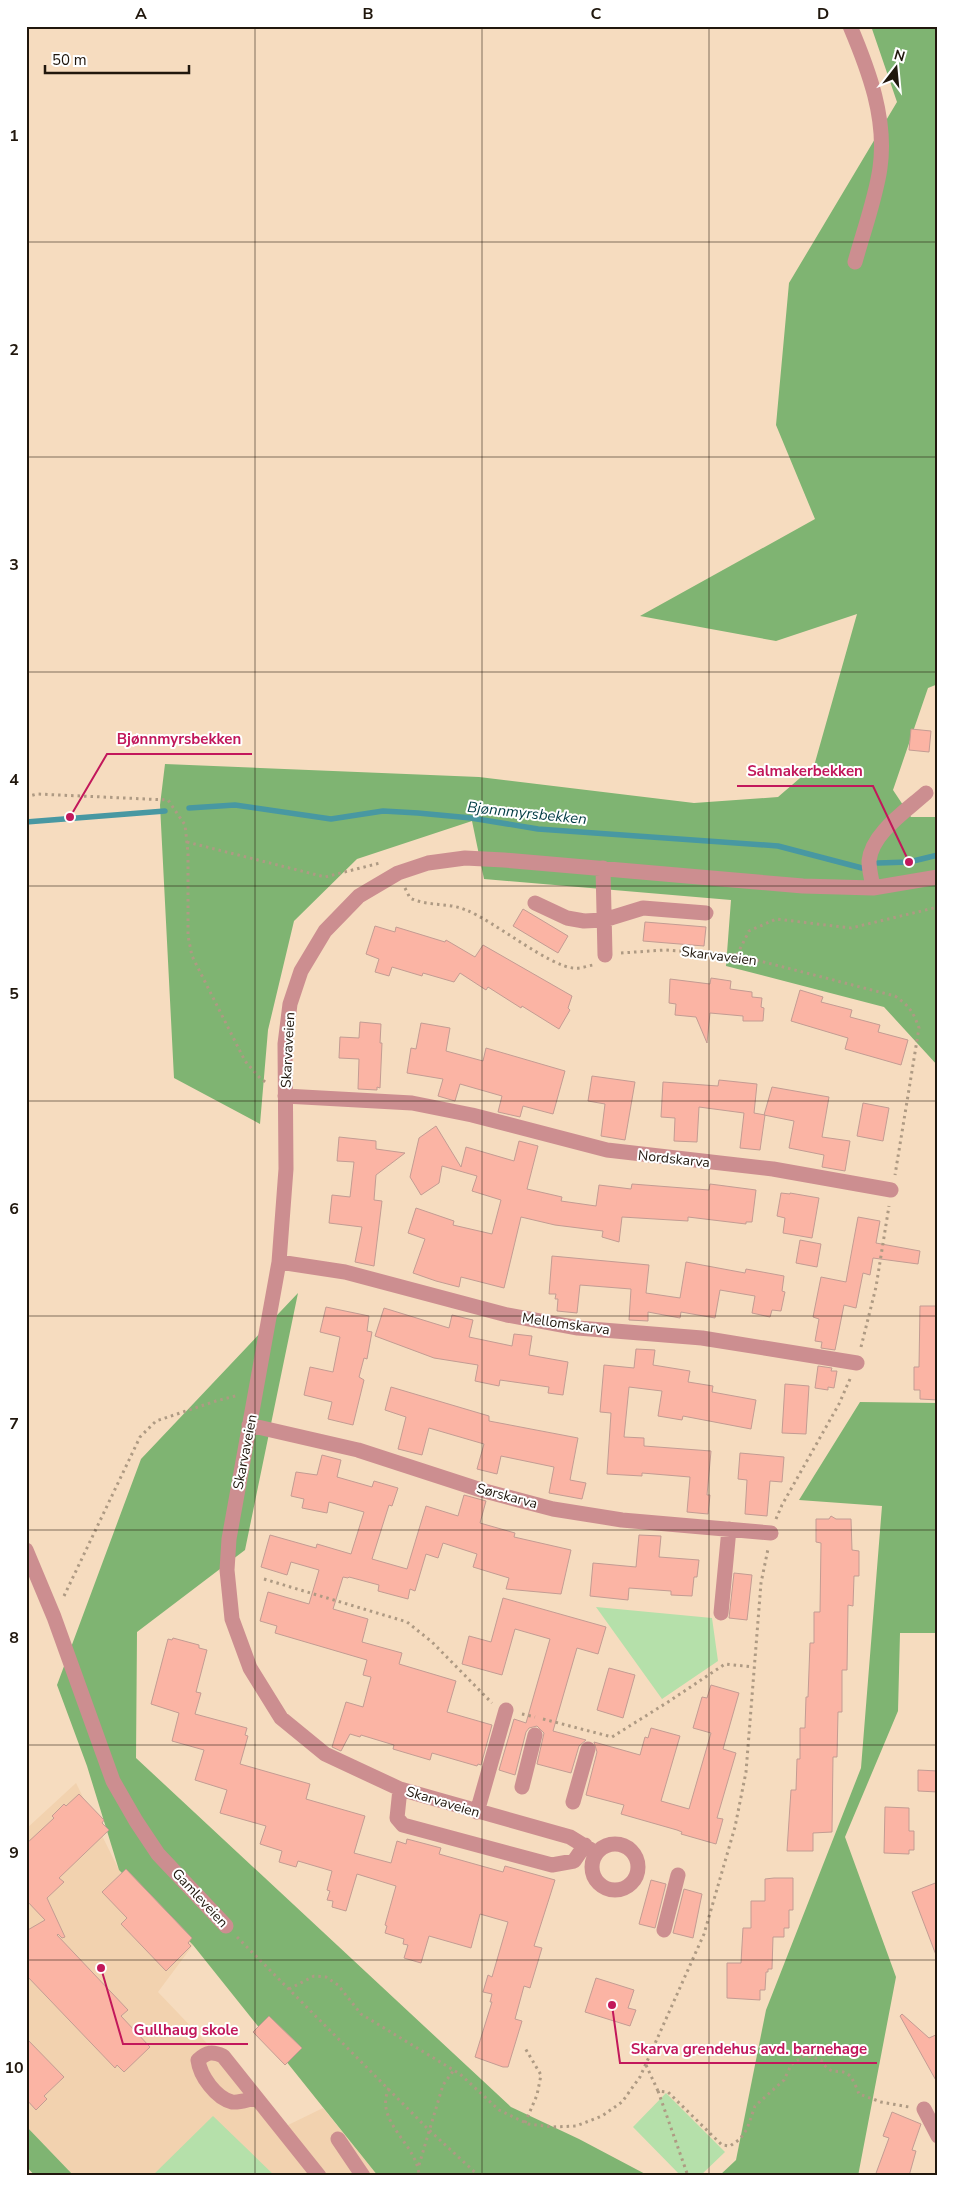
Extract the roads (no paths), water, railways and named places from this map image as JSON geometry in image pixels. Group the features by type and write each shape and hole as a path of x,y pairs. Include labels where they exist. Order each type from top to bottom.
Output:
{"street":[{"path":"850,26 864,61 877,105 881,133 880,168 855,262"},
{"path":"873,888 869,863 872,850 889,827 926,793"},
{"name":"Skarvaveien","path":"400,1789 397,1818 403,1825 552,1865 574,1861 591,1849 570,1837 400,1789 325,1754 281,1718 250,1668 232,1618 227,1570 229,1540 279,1262 286,1169 285,1044 289,1012 300,970 325,931 359,896 398,874 428,864 465,858 604,868 803,886 873,888 938,877"},
{"path":"604,868 605,956"},
{"path":"534,903 566,918 604,920 643,908 706,913"},
{"name":"Nordskarva","path":"285,1096 412,1103 472,1115 607,1150 773,1169 891,1190"},
{"name":"Mellomskarva","path":"279,1262 345,1272 507,1315 578,1328 702,1338 857,1363"},
{"name":"Sørskarva","path":"249,1425 358,1450 481,1490 553,1509 622,1520 771,1533"},
{"path":"721,1613 729,1529"},
{"name":"Gamleveien","path":"26,1550 54,1617 118,1789 158,1854 226,1926"},
{"path":"477,1812 506,1710"},
{"path":"522,1787 535,1735"},
{"path":"573,1802 588,1749"},
{"path":"664,1930 678,1875"},
{"path":"256,2098 319,2176"},
{"path":"924,2109 938,2136"},
{"path":"338,2139 363,2176"}],"waterway":[{"name":"Bjønnmyrsbekken","path":"189,808 235,805 331,819 383,811 418,813 471,818 538,829 778,846 862,868"},
{"name":"Bjønnmyrsbekken","path":"26,822 165,811"},
{"path":"878,863 909,862 938,855"}],"place":[{"name":"Bjønnmyrsbekken","path":"70,817"},
{"name":"Salmakerbekken","path":"909,862"},
{"name":"Gullhaug skole","path":"101,1968"},
{"name":"Skarva grendehus avd. barnehage","path":"612,2005"}]}
